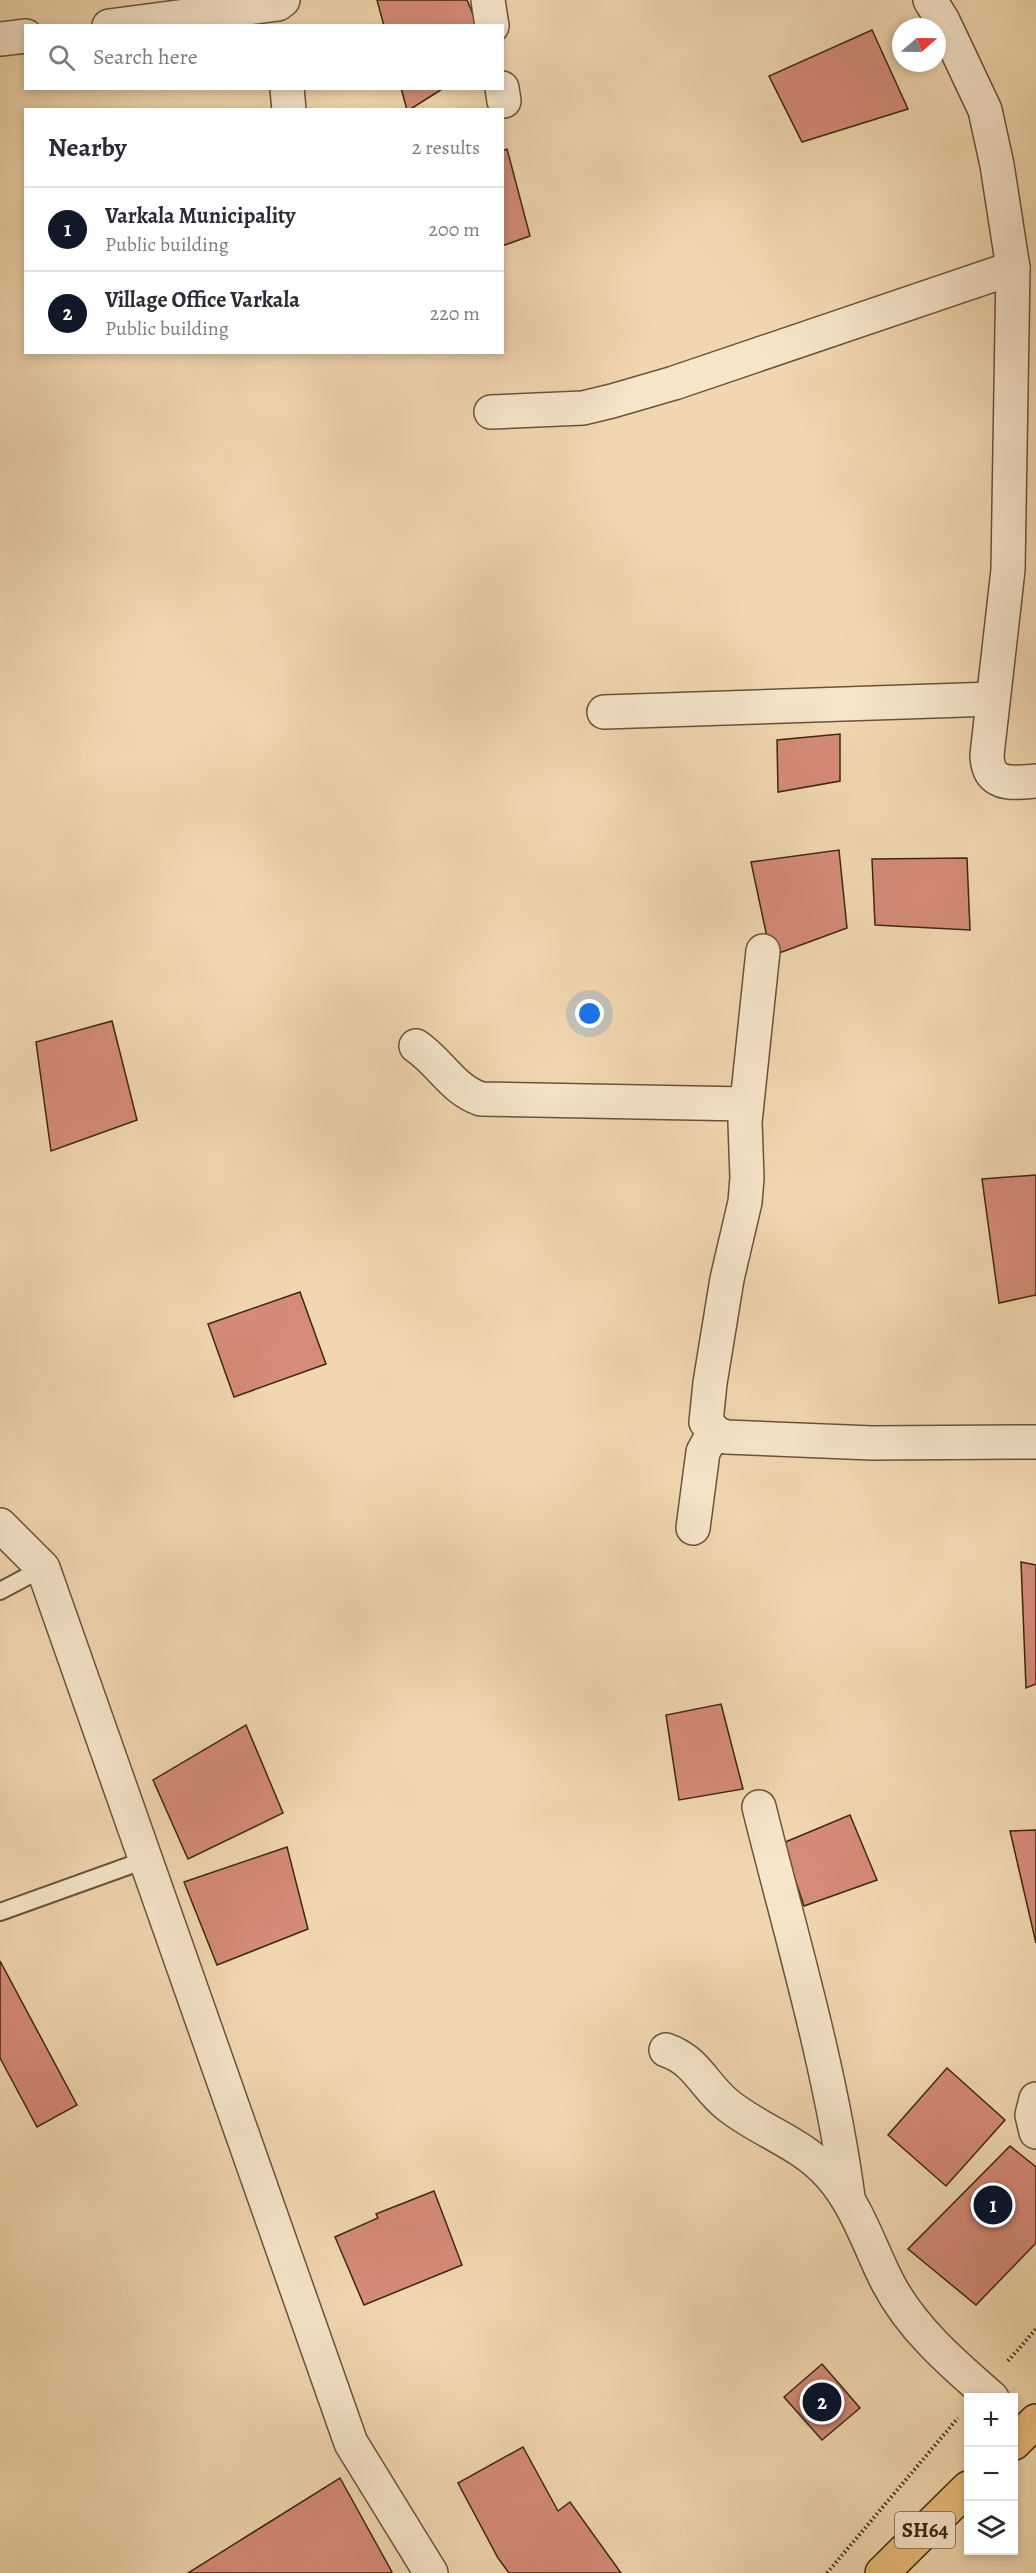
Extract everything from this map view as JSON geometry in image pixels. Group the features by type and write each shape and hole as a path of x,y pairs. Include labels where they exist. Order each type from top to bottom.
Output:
{"main road":[{"name":"SH64","path":"882,2573 964,2492"}],"street":[{"path":"488,0 492,24"},
{"path":"930,0 943,21 985,110 997,165 1013,268 1008,570 987,755 990,771 1004,782 1036,780"},
{"path":"130,24 280,10"},
{"path":"0,39 24,36"},
{"path":"287,90 289,108"},
{"path":"490,412 583,408 612,401 674,383 1013,268"},
{"path":"604,712 993,699"},
{"path":"763,951 746,1104 745,1202 726,1279 706,1418 714,1432 726,1437 872,1443 1036,1442"},
{"path":"416,1046 439,1063 458,1087 481,1099 746,1104"},
{"path":"693,1528 702,1452 714,1432"},
{"path":"0,1524 43,1568 351,2444 431,2573"},
{"path":"759,1807 826,2066 839,2131 848,2197"},
{"path":"666,2050 692,2064 717,2096 728,2106 793,2143 817,2160 848,2197 889,2284 902,2305 949,2359 987,2393"},
{"path":"1036,2099 1032,2115 1036,2132"}],"lane":[{"path":"0,1591 43,1568"},
{"path":"0,1912 145,1860"}],"path":[{"path":"827,2573 961,2415"}],"building":[{"path":"377,0 467,0 477,24 383,24"},
{"path":"872,30 908,109 802,142 769,76"},
{"path":"402,90 441,90 412,108 406,108"},
{"path":"507,149 530,236 504,245 504,150"},
{"path":"840,734 840,781 778,792 777,740"},
{"path":"839,850 847,928 771,956 751,862"},
{"path":"967,858 970,930 875,925 872,859"},
{"path":"112,1021 137,1120 51,1151 36,1042"},
{"path":"1036,1175 1036,1295 999,1303 982,1179"},
{"path":"300,1292 326,1364 234,1397 208,1324"},
{"path":"1021,1562 1036,1565 1036,1684 1026,1688"},
{"path":"721,1704 743,1789 679,1800 666,1715"},
{"path":"246,1725 283,1813 188,1859 153,1780"},
{"path":"850,1815 877,1880 804,1906 783,1843"},
{"path":"1036,1830 1036,1943 1010,1831"},
{"path":"287,1847 308,1929 217,1965 184,1882"},
{"path":"0,1961 77,2105 37,2127 0,2058"},
{"path":"947,2068 1005,2120 946,2186 888,2135"},
{"path":"1010,2146 1036,2167 1036,2243 976,2305 908,2249"},
{"path":"434,2191 462,2265 364,2305 335,2237 378,2218 376,2214"},
{"path":"822,2364 860,2408 822,2440 784,2397"},
{"path":"523,2447 558,2511 570,2502 621,2573 509,2573 498,2558 458,2483"},
{"path":"340,2478 392,2572 188,2573"}],"place":[{"name":"Varkala Municipality","path":"993,2205"},
{"name":"Village Office Varkala","path":"822,2402"}]}
